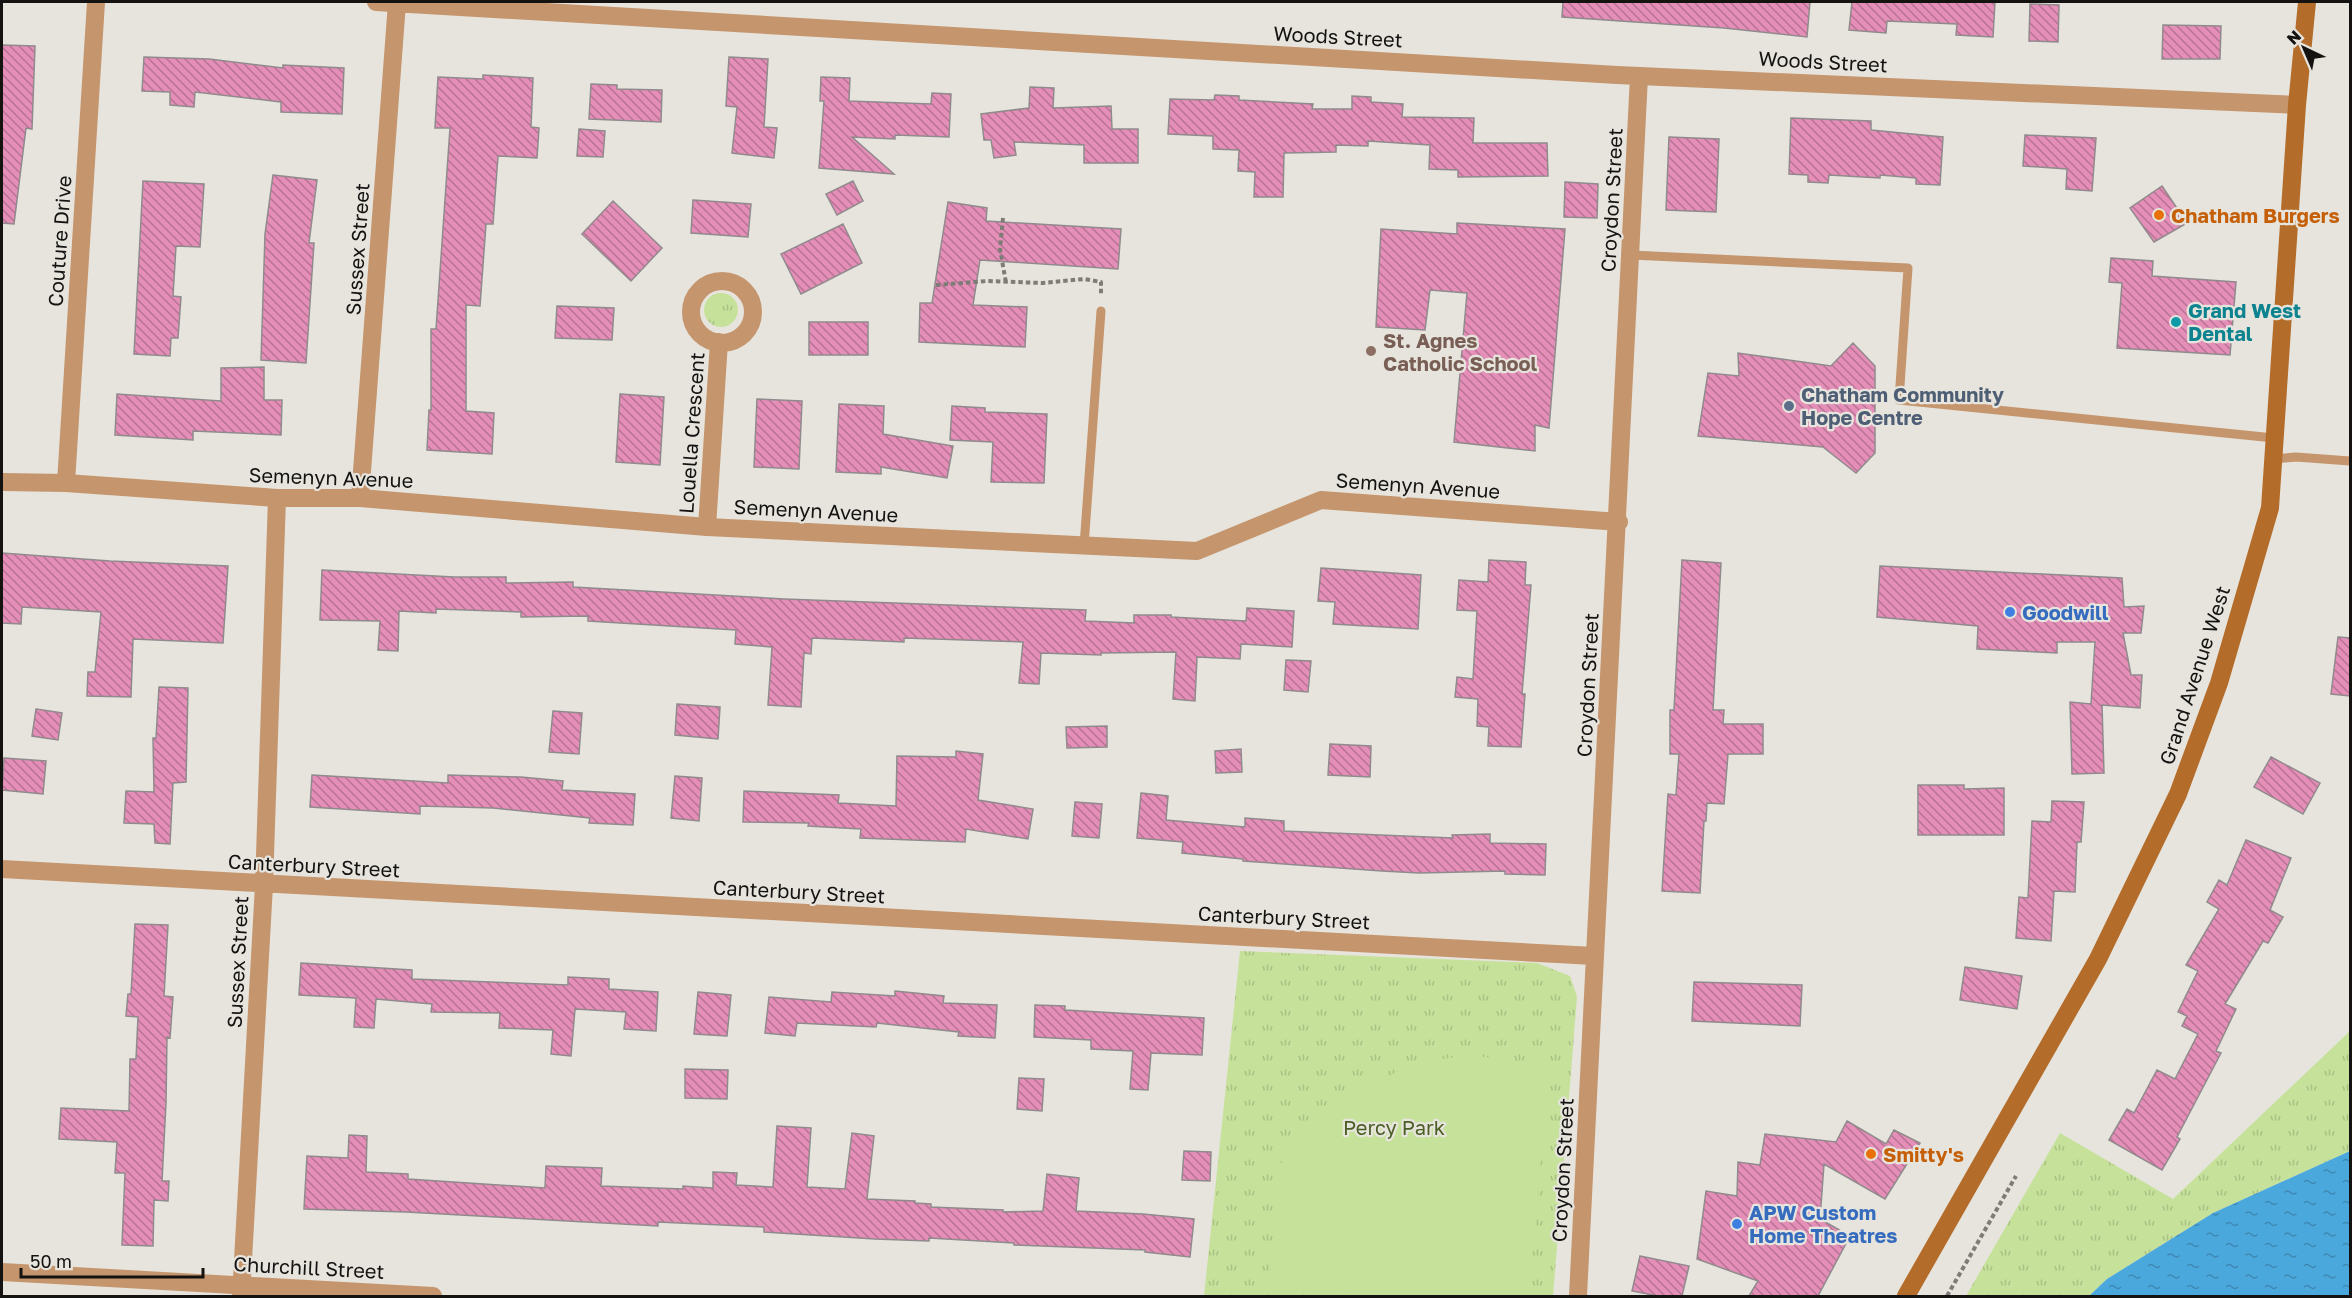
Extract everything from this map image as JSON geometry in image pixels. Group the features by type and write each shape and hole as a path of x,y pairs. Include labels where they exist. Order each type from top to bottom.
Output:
{"main road":[{"name":"Grand Avenue West","path":"1906,1296 2098,959 2178,794 2219,683 2270,508 2297,105 2307,2"}],"street":[{"name":"Couture Drive","path":"66,483 96,2"},
{"name":"Woods Street","path":"376,2 1639,76 2297,105"},
{"name":"Sussex Street","path":"360,498 398,3"},
{"name":"Croydon Street","path":"1578,1296 1639,76"},
{"name":"Louella Crescent","path":"707,527 719,342"},
{"name":"Semenyn Avenue","path":"2,482 66,483 277,498 360,498 707,527 1197,551 1321,500 1618,522"},
{"name":"Sussex Street","path":"242,1291 264,885 277,498"},
{"name":"Canterbury Street","path":"2,869 1594,956"},
{"name":"Churchill Street","path":"2,1272 242,1291 433,1296"}],"lane":[{"path":"1631,255 1908,268 1899,400 2274,438"},
{"path":"1084,546 1101,311"},
{"path":"2273,459 2296,456 2350,461"}],"path":[{"path":"1003,218 1000,249 1006,283"},
{"path":"936,285 987,281 1006,283 1084,279 1101,282 1101,311"},
{"path":"1947,1296 2016,1176"}],"green space":[{"path":"721,293 733,298 738,310 733,322 721,327 709,322 704,310 709,298"},
{"name":"Percy Park","path":"1240,951 1537,963 1570,976 1577,997 1553,1296 1204,1296"},
{"path":"2350,1031 2350,1151 2213,1213 2107,1279 2089,1296 1966,1296 2060,1133 2173,1199"},
{"path":"1470,1055 1549,1066 1529,1296 1375,1296 1268,1291 1282,1157 1331,1115 1368,1088 1413,1063"}],"water":[{"path":"2350,1151 2350,1296 2089,1296 2107,1279 2213,1213"}],"building":[{"path":"1563,2 1810,2 1807,37 1724,28 1562,17"},
{"path":"1852,2 1995,2 1993,37 1956,35 1957,24 1887,21 1886,33 1849,30"},
{"path":"2030,4 2059,5 2058,42 2029,41"},
{"path":"2163,25 2221,26 2220,59 2162,59"},
{"path":"2,45 35,46 32,129 26,128 14,224 2,223"},
{"path":"144,57 209,59 283,68 283,65 344,68 342,114 281,112 281,102 195,92 194,107 170,105 170,92 142,91"},
{"path":"729,57 768,59 764,127 777,128 774,158 732,153 737,107 726,106"},
{"path":"483,75 533,78 531,127 539,128 537,158 498,156 493,224 486,224 480,306 466,305 466,411 494,413 492,454 427,450 429,410 431,410 431,329 436,329 450,128 435,128 438,77 483,79"},
{"path":"821,77 850,78 849,101 931,104 932,93 951,94 949,137 895,135 895,139 852,137 894,174 819,168 824,101 820,101"},
{"path":"591,84 617,85 617,89 662,90 661,122 589,119"},
{"path":"1030,87 1054,88 1053,108 1111,106 1112,129 1138,129 1138,163 1084,163 1084,145 1014,142 1016,155 994,158 991,140 984,140 981,114 1029,108"},
{"path":"1215,95 1239,96 1239,100 1313,104 1312,109 1352,109 1352,96 1371,97 1371,102 1403,104 1402,117 1474,118 1473,143 1547,143 1548,176 1458,177 1458,170 1429,169 1430,145 1368,141 1368,146 1336,145 1336,152 1284,153 1283,197 1254,197 1255,172 1238,171 1239,150 1213,149 1213,136 1168,134 1170,99 1214,100"},
{"path":"1791,118 1871,121 1871,130 1943,137 1940,185 1916,184 1916,178 1880,175 1880,178 1829,175 1828,183 1808,182 1808,175 1789,174"},
{"path":"579,129 605,131 603,157 577,156"},
{"path":"2025,135 2096,138 2092,191 2066,189 2067,169 2023,166"},
{"path":"1669,137 1719,139 1716,212 1666,210"},
{"path":"273,175 317,180 309,243 314,243 306,363 261,360 265,234"},
{"path":"143,181 204,184 200,247 176,246 173,296 181,297 178,338 171,338 170,356 134,354"},
{"path":"853,181 863,201 837,215 826,194"},
{"path":"1565,182 1598,184 1597,218 1564,217"},
{"name":"Chatham Burgers","path":"2162,186 2187,223 2154,242 2130,208"},
{"path":"693,200 751,204 748,237 691,233"},
{"path":"613,201 662,248 631,281 582,234"},
{"path":"948,202 987,208 986,221 1121,229 1118,269 980,260 973,305 1027,307 1025,347 919,342 920,303 932,303"},
{"path":"1457,223 1565,229 1549,428 1535,425 1535,451 1454,442 1467,293 1430,290 1425,330 1376,327 1381,229 1457,234"},
{"path":"843,224 862,263 801,294 781,254"},
{"name":"Grand West Dental","path":"2111,258 2153,261 2152,276 2236,282 2230,355 2117,348 2122,283 2109,282"},
{"path":"557,306 614,308 612,340 555,338"},
{"path":"809,322 868,322 868,355 809,355"},
{"name":"Chatham Community Hope Centre","path":"1853,343 1875,366 1875,453 1856,473 1823,447 1698,436 1708,373 1739,376 1738,353 1831,366"},
{"path":"264,367 264,400 282,400 281,435 193,431 193,440 115,435 117,394 221,401 221,368"},
{"path":"620,394 664,397 660,465 616,462"},
{"path":"757,399 802,401 799,469 754,467"},
{"path":"839,404 884,406 883,434 953,446 947,478 881,467 881,474 836,472"},
{"path":"952,406 985,408 985,412 1047,414 1044,483 991,482 993,442 950,440"},
{"path":"2,553 228,566 223,643 133,639 131,697 87,696 88,672 95,672 101,612 22,607 21,624 2,623"},
{"path":"1489,560 1526,562 1525,585 1531,585 1522,694 1525,694 1521,747 1488,746 1489,727 1477,726 1478,699 1455,697 1457,677 1473,679 1477,611 1457,610 1459,580 1488,582"},
{"path":"1682,560 1721,563 1713,710 1724,710 1723,724 1763,724 1763,754 1728,754 1724,804 1707,803 1700,893 1662,891 1668,794 1676,795 1679,754 1670,754 1670,710 1674,710"},
{"name":"Goodwill","path":"1880,566 2122,578 2124,607 2144,606 2141,633 2123,633 2131,675 2142,675 2140,708 2102,705 2104,773 2072,774 2070,702 2091,704 2095,642 2057,642 2057,653 1977,649 1978,626 1877,617"},
{"path":"1321,568 1421,575 1418,629 1333,624 1335,602 1318,601"},
{"path":"322,570 454,577 506,577 506,583 573,582 573,587 784,599 1086,610 1085,621 1134,623 1134,615 1171,615 1171,617 1246,621 1247,608 1294,611 1292,647 1241,644 1240,659 1197,657 1195,701 1173,699 1176,652 1101,653 1101,655 1041,653 1039,684 1019,683 1023,642 904,638 904,642 812,638 811,654 804,653 801,707 768,705 772,647 735,644 736,630 588,621 588,616 521,617 521,612 436,609 436,613 399,611 398,651 378,650 380,621 320,620"},
{"path":"2338,637 2350,638 2350,696 2331,694"},
{"path":"1286,660 1311,661 1308,692 1284,690"},
{"path":"159,687 188,688 186,782 173,783 170,844 155,843 154,824 124,823 126,791 154,792 153,738 156,738"},
{"path":"677,704 720,707 718,739 675,735"},
{"path":"36,709 62,713 58,740 32,736"},
{"path":"553,711 582,713 579,754 549,752"},
{"path":"1107,726 1107,747 1067,748 1066,727"},
{"path":"1330,744 1371,746 1370,777 1328,775"},
{"path":"1241,749 1242,772 1216,773 1215,751"},
{"path":"956,751 983,754 978,800 1033,809 1028,839 966,829 965,842 860,838 861,829 808,826 809,823 743,822 744,791 839,795 838,803 896,806 897,756 956,757"},
{"path":"2271,757 2320,783 2303,814 2254,787"},
{"path":"4,758 46,761 43,794 2,790"},
{"path":"312,775 448,783 448,775 521,777 563,781 562,790 635,794 633,825 589,823 590,818 493,808 420,806 420,814 310,807"},
{"path":"675,776 702,778 699,821 671,818"},
{"path":"1918,785 1964,785 1964,789 2004,788 2004,835 1918,835"},
{"path":"1141,793 1168,796 1166,820 1245,827 1245,818 1284,821 1284,831 1453,838 1452,835 1490,834 1490,843 1546,844 1545,875 1505,874 1505,871 1419,873 1382,871 1243,861 1243,859 1182,853 1183,842 1137,838"},
{"path":"2052,801 2084,802 2081,842 2077,842 2075,892 2054,891 2051,941 2016,938 2019,897 2028,898 2032,821 2051,822"},
{"path":"1075,802 1102,804 1099,838 1072,836"},
{"path":"2246,840 2291,858 2270,910 2283,917 2268,943 2263,941 2225,1004 2236,1009 2216,1051 2221,1053 2177,1137 2180,1139 2162,1170 2109,1140 2127,1109 2134,1113 2157,1070 2175,1079 2198,1034 2182,1026 2187,1016 2178,1012 2198,971 2186,965 2219,909 2207,902 2219,880 2227,885"},
{"path":"135,924 168,925 164,996 173,997 170,1038 167,1037 162,1181 169,1181 168,1201 154,1200 153,1246 122,1245 125,1173 115,1173 117,1142 59,1139 61,1108 129,1111 130,1059 136,1059 138,1017 126,1016 128,994 131,994"},
{"path":"301,963 412,970 412,979 568,985 568,977 609,979 609,989 658,992 656,1031 624,1029 626,1012 575,1009 571,1056 551,1054 553,1030 499,1028 500,1013 431,1012 432,1004 376,999 374,1028 354,1027 356,998 299,995"},
{"path":"1965,967 2022,976 2017,1009 1960,1000"},
{"path":"1694,982 1802,985 1800,1026 1692,1021"},
{"path":"895,991 944,996 943,1003 997,1005 995,1038 958,1036 959,1032 877,1023 876,1027 797,1023 795,1036 765,1033 769,997 831,1002 832,992 895,996"},
{"path":"698,992 731,995 727,1036 694,1034"},
{"path":"1035,1005 1065,1006 1065,1010 1204,1018 1202,1055 1151,1053 1148,1090 1130,1089 1133,1051 1091,1049 1091,1040 1034,1037"},
{"path":"685,1069 728,1070 727,1099 685,1098"},
{"path":"1019,1078 1044,1079 1042,1111 1017,1109"},
{"path":"1847,1121 1886,1144 1894,1130 1920,1143 1885,1199 1824,1164 1820,1219 1850,1236 1818,1296 1749,1296 1758,1281 1697,1259 1706,1191 1737,1196 1738,1162 1760,1165 1765,1134 1836,1142"},
{"path":"777,1126 811,1128 807,1187 845,1189 852,1133 874,1136 867,1199 915,1201 915,1203 931,1204 931,1207 1003,1210 1003,1212 1043,1211 1047,1174 1079,1178 1076,1211 1194,1219 1190,1257 1145,1252 1145,1250 764,1232 764,1227 658,1222 658,1226 406,1212 304,1209 307,1156 348,1158 349,1135 367,1136 366,1172 408,1174 408,1179 545,1188 546,1166 602,1168 601,1186 683,1189 683,1186 713,1188 713,1172 737,1173 736,1185 773,1187"},
{"path":"1184,1151 1211,1152 1210,1181 1182,1180"},
{"path":"1640,1256 1689,1266 1682,1296 1658,1296 1632,1291"}],"place":[{"name":"Chatham Burgers","path":"2159,215"},
{"name":"Grand West Dental","path":"2176,322"},
{"name":"St. Agnes Catholic School","path":"1371,351"},
{"name":"Chatham Community Hope Centre","path":"1789,406"},
{"name":"Goodwill","path":"2010,612"},
{"name":"Smitty's","path":"1871,1154"},
{"name":"APW Custom Home Theatres","path":"1737,1224"}]}
